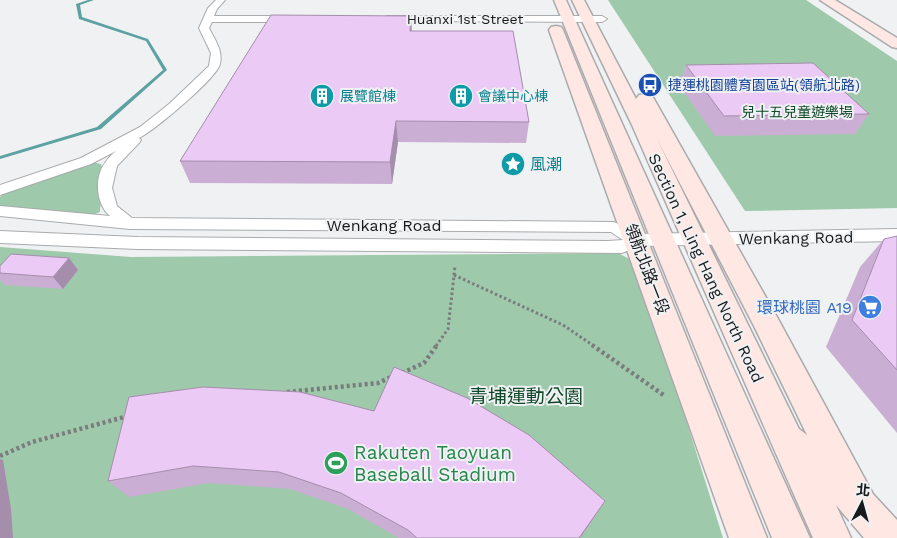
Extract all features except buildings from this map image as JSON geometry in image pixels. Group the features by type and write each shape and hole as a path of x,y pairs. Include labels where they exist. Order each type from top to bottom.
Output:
{"street":[{"path":"137,243 129,223 110,208 105,188 110,165 144,130 173,108 214,67 216,53 204,28 213,8 221,0"},
{"path":"826,0 897,44"},
{"path":"573,10 721,239 860,506"},
{"name":"Huanxi 1st Street","path":"373,19 573,10"},
{"name":"Section 1, Ling Hang North Road","path":"573,10 641,126 832,538"},
{"name":"領航北路一段","path":"573,10 748,538"},
{"path":"207,19 304,19"},
{"path":"0,190 86,160 144,130"},
{"name":"Wenkang Road","path":"0,211 129,223 614,227 649,239"},
{"name":"Wenkang Road","path":"0,237 137,243 622,247 649,239 897,235"},
{"name":"Section 1, Ling Hang North Road","path":"649,239 791,538"},
{"path":"767,325 785,439 834,476 888,538"}],"path":[{"path":"279,392 378,383 424,362 448,329 455,266"},
{"path":"454,275 563,325 665,396"},
{"path":"0,456 32,442 136,414"}],"green space":[{"name":"兒十五兒童遊樂場","path":"608,0 806,0 897,61 897,208 745,211"},
{"path":"92,162 101,164 103,170 100,212 86,218 0,210 0,197 5,193"},
{"name":"青埔運動公園","path":"0,247 131,257 618,253 637,263 723,538 0,538"}],"waterway":[{"path":"0,158 99,128 165,70 147,40 80,18 78,4 92,0"}],"place":[{"name":"捷運桃園體育園區站(領航北路)","path":"650,85"},
{"name":"展覽館棟","path":"322,96"},
{"name":"會議中心棟","path":"461,96"},
{"name":"風潮","path":"513,164"},
{"name":"環球桃園 A19","path":"870,307"},
{"name":"Rakuten Taoyuan Baseball Stadium","path":"336,463"}]}
